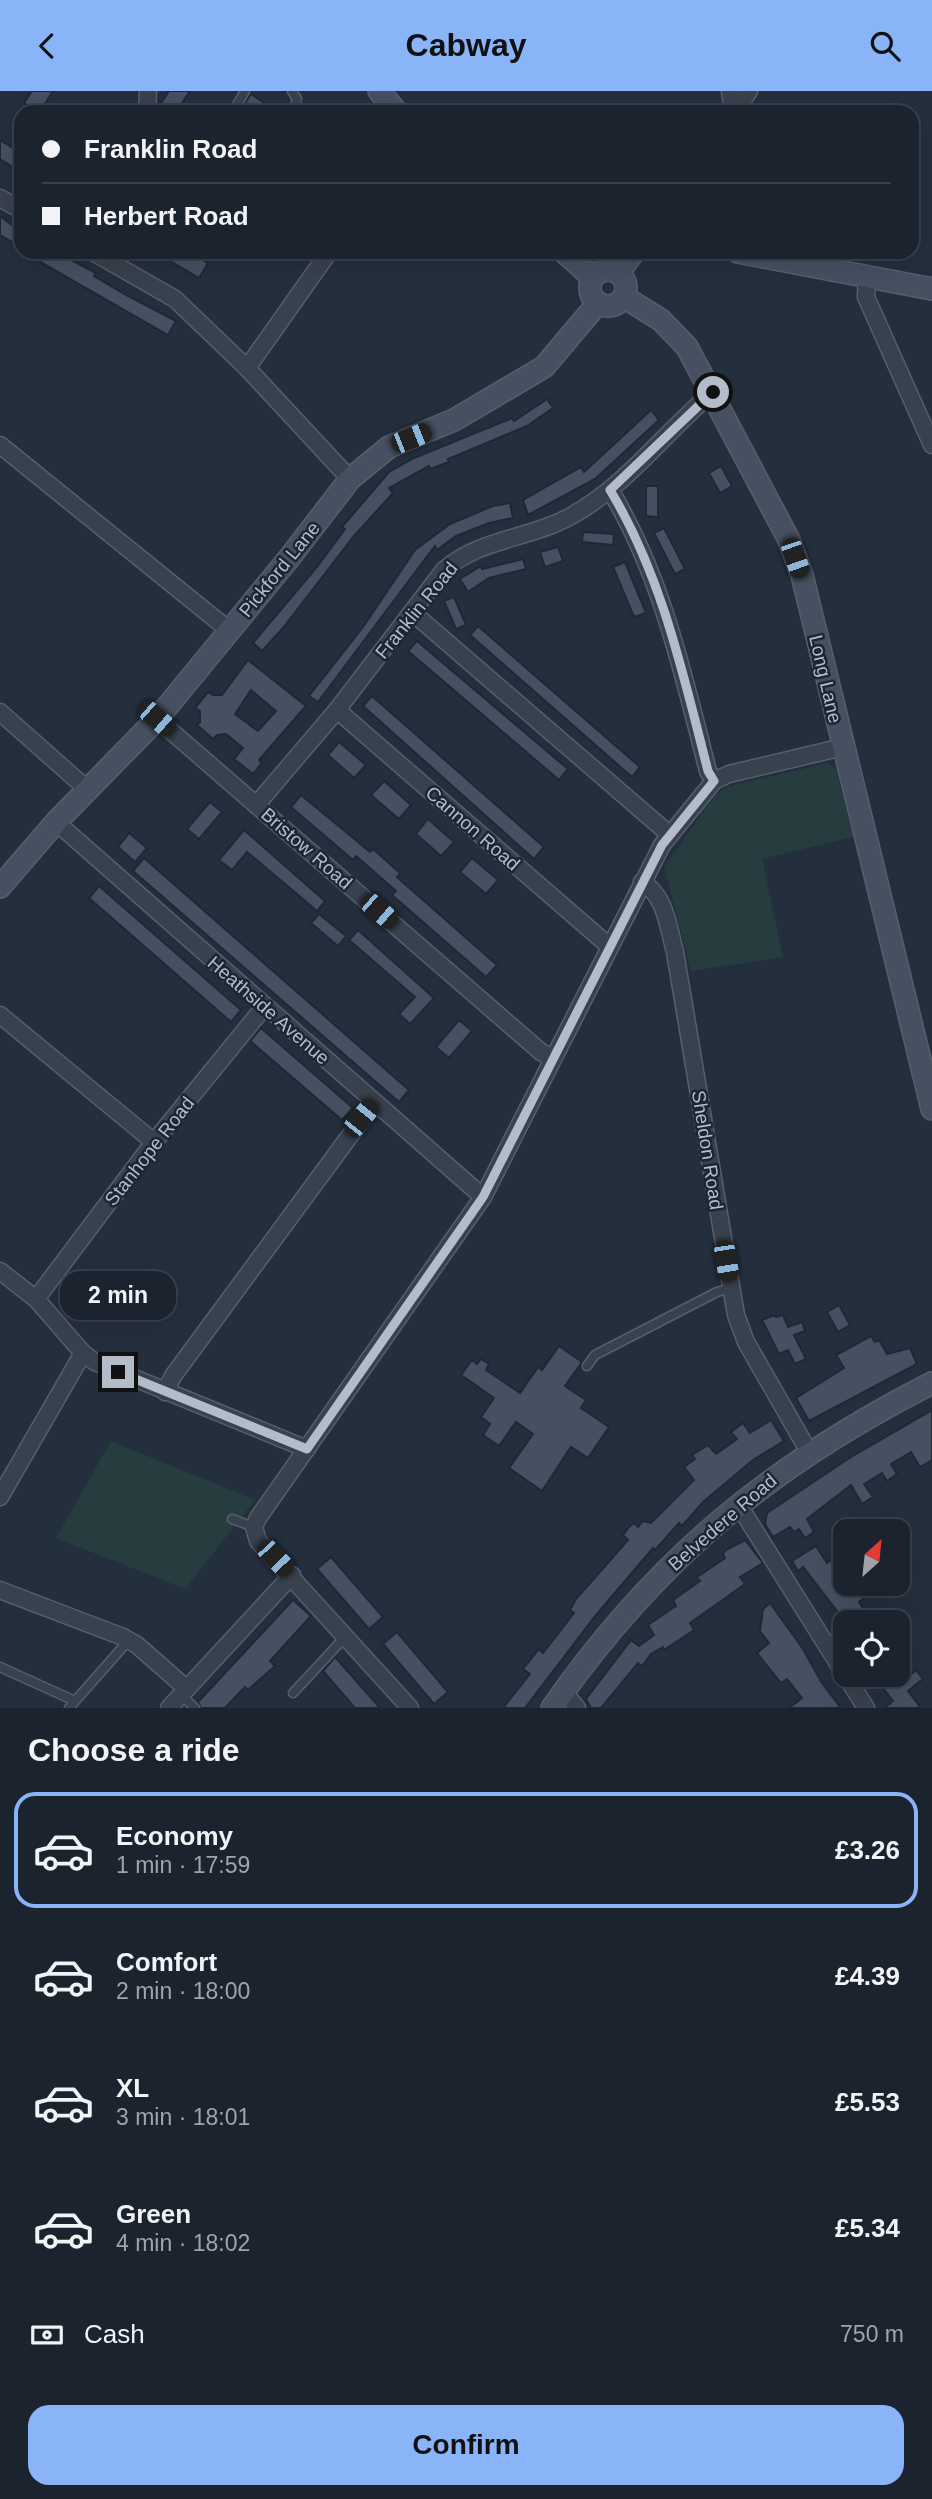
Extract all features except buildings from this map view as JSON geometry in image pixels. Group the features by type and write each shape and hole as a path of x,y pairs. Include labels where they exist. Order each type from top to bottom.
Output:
{"street":[{"path":"379,91 391,105"},
{"path":"105,259 175,299 247,368 349,479"},
{"path":"247,368 324,259"},
{"path":"572,259 593,278"},
{"path":"618,273 629,259"},
{"path":"809,259 867,276 932,289"},
{"path":"605,270 618,273 626,284 624,297 612,305 598,303 591,291 593,278 605,270"},
{"path":"867,276 866,297 932,445"},
{"name":"Long Lane","path":"624,297 661,320 687,347 713,392 793,552 932,1109"},
{"name":"Pickford Lane","path":"0,887 55,822 157,719 349,479 389,447 454,420 544,367 598,303"},
{"name":"Franklin Road","path":"257,804 337,710 444,570 461,555 484,545 547,528 610,490 713,392"},
{"path":"0,445 230,631"},
{"path":"610,490 642,552 667,614 708,771 714,781"},
{"path":"413,613 669,834"},
{"name":"Cannon Road","path":"337,710 609,946"},
{"path":"0,712 88,790"},
{"name":"Bristow Road","path":"157,719 541,1052 553,1058"},
{"path":"410,1708 292,1575 258,1541 254,1527 483,1197 609,946 669,834 714,781 729,774 842,747"},
{"name":"Heathside Avenue","path":"55,822 483,1197"},
{"name":"Sheldon Road","path":"642,882 654,888 662,901 675,952 731,1288 746,1342 810,1452"},
{"name":"Stanhope Road","path":"36,1299 155,1142 265,1006"},
{"path":"0,1015 155,1142"},
{"path":"165,1392 173,1376 328,1161 374,1103"},
{"path":"0,1271 36,1299 83,1353 95,1362 307,1449"},
{"path":"0,1497 83,1353"},
{"name":"Belvedere Road","path":"558,1700 638,1598 738,1504 810,1452 872,1414 932,1383"},
{"path":"738,1504 866,1708"},
{"path":"169,1708 292,1575"},
{"path":"0,1590 129,1640 184,1692"},
{"path":"558,1700 578,1708"}],"lane":[{"path":"587,1366 595,1355 717,1292 731,1288"},
{"path":"232,1519 254,1527"},
{"path":"293,1693 346,1636"},
{"path":"69,1708 129,1640"},
{"path":"0,1667 75,1700"},
{"path":"184,1692 195,1708"}],"green space":[{"path":"828,763 836,769 853,837 762,859 783,957 691,971 664,867 715,795 726,787"},
{"path":"111,1441 255,1500 185,1589 56,1538"}],"route":[{"path":"118,1372 307,1449 495,1178 662,845 714,781 708,771 667,614 642,552 610,490 713,392"}]}
